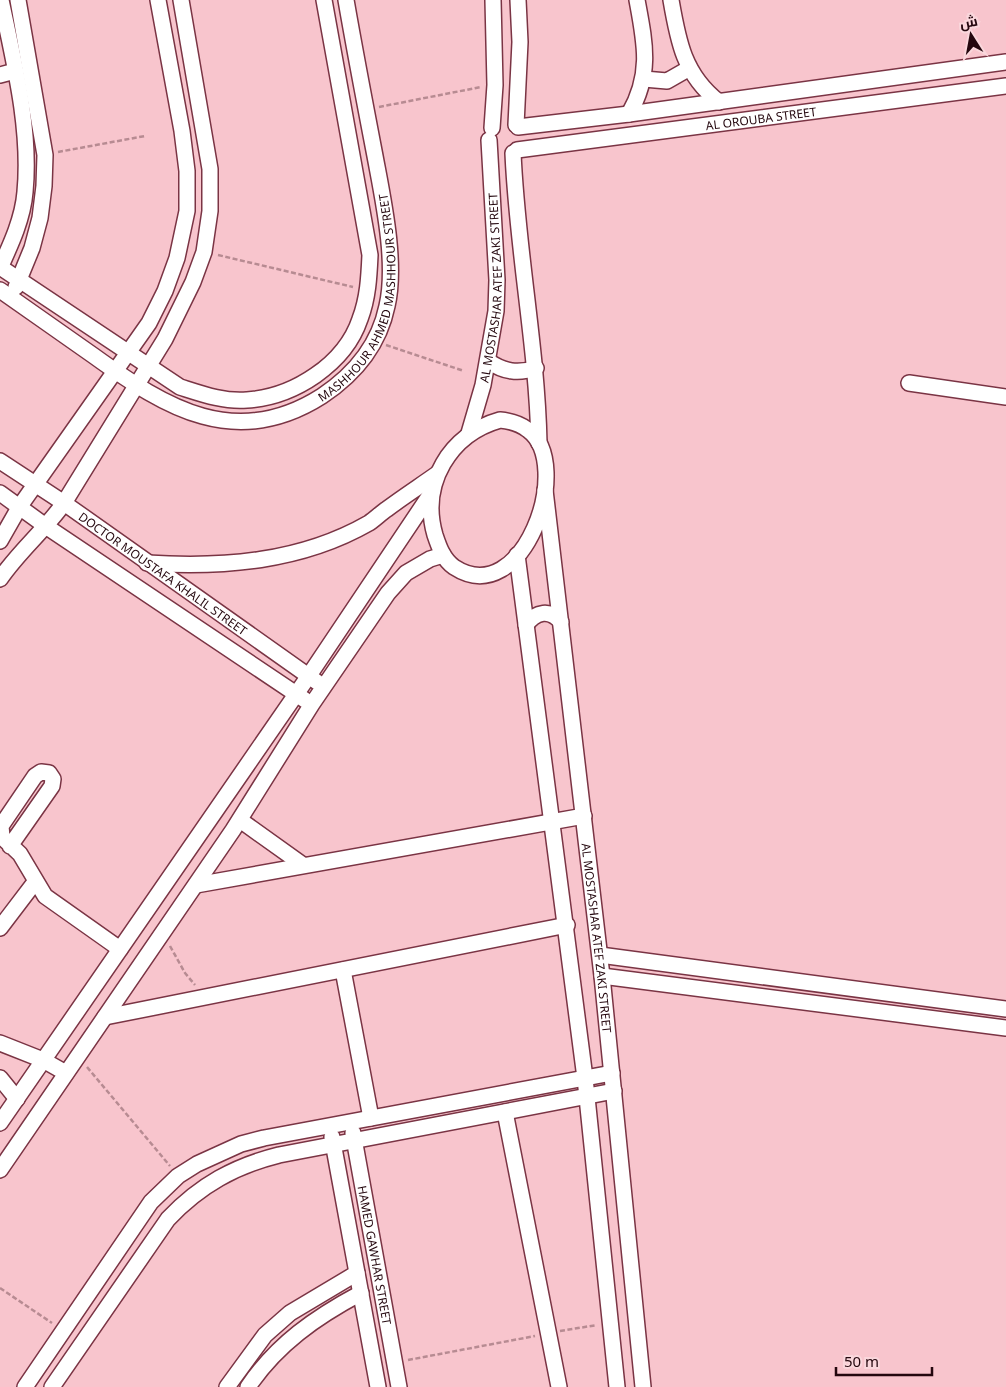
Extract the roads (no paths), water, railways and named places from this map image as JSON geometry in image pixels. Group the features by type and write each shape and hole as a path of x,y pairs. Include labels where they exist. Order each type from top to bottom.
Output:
{"street":[{"path":"0,267 16,232 25,194 27,155 15,71 1,0"},
{"path":"5,294 20,279 32,248 40,218 44,186 45,155 18,0"},
{"path":"0,541 35,484 129,354 149,323 165,291 177,258 187,211 187,171 182,131 158,0"},
{"path":"0,579 21,551 47,527 64,503 180,311 204,252 210,211 210,169 181,0"},
{"name":"MASHHOUR AHMED MASHHOUR STREET","path":"0,267 180,387 212,398 246,401 274,396 299,386 322,370 344,348 360,321 368,290 370,255 366,220 324,0"},
{"name":"MASHHOUR AHMED MASHHOUR STREET","path":"5,294 135,385 171,406 208,419 247,422 278,417 307,406 356,369 375,341 388,305 390,260 386,215 346,0"},
{"name":"AL MOSTASHAR ATEF ZAKI STREET","path":"469,434 488,361 497,295 491,134 495,85 493,0"},
{"path":"517,126 504,121 491,134 498,153 515,152 522,138 517,126 520,42 518,0"},
{"path":"629,114 644,79 645,44 637,0"},
{"path":"671,0 680,48 688,69 702,87 719,102"},
{"name":"AL OROUBA STREET","path":"517,126 546,125 1006,62"},
{"path":"644,79 667,81 688,69"},
{"path":"947,70 950,93"},
{"path":"0,74 15,71"},
{"name":"AL OROUBA STREET","path":"515,152 549,145 1006,86"},
{"path":"546,125 543,136 549,145"},
{"name":"AL MOSTASHAR ATEF ZAKI STREET","path":"515,152 515,188 536,368 539,443"},
{"path":"488,361 506,370 516,372 536,368"},
{"path":"909,384 1006,397"},
{"path":"500,420 516,422 530,430 539,443 545,467 545,490 541,514 531,536 517,555 498,572 474,575 461,571 443,555 432,526 432,492 437,474 456,445 484,424 500,420"},
{"name":"DOCTOR MOUSTAFA KHALIL STREET","path":"0,461 64,503 324,687"},
{"path":"147,563 188,566 230,564 270,558 321,544 369,522 437,474"},
{"name":"AL MOSTASHAR ATEF ZAKI STREET","path":"545,490 600,955 643,1387"},
{"path":"0,1123 213,816 432,492"},
{"name":"DOCTOR MOUSTAFA KHALIL STREET","path":"0,493 47,527 312,704"},
{"path":"0,1170 237,825 312,704 396,582 418,565 443,555"},
{"path":"517,555 586,1078 617,1387"},
{"path":"380,570 390,570 394,573 396,582"},
{"path":"526,625 536,615 543,613 550,614 561,622"},
{"path":"213,816 237,825 303,865"},
{"path":"196,885 584,816"},
{"path":"10,846 29,867 35,882 45,896 120,949"},
{"path":"0,928 35,882"},
{"path":"105,1017 567,925"},
{"path":"600,955 1006,1009"},
{"path":"343,970 371,1118"},
{"path":"602,976 1006,1028"},
{"path":"0,1043 43,1060 66,1073"},
{"path":"25,1387 140,1217 178,1176 218,1152 241,1144 330,1126 612,1073"},
{"path":"0,1078 17,1098"},
{"path":"52,1387 155,1236 183,1203 218,1177 238,1168 279,1155 614,1091"},
{"path":"504,1112 560,1387"},
{"name":"HAMED GAWHAR STREET","path":"351,1122 399,1387"},
{"name":"HAMED GAWHAR STREET","path":"330,1126 378,1387"},
{"path":"227,1387 265,1336 290,1313 357,1273"},
{"path":"248,1387 276,1352 300,1330 327,1311 361,1293"}]}
